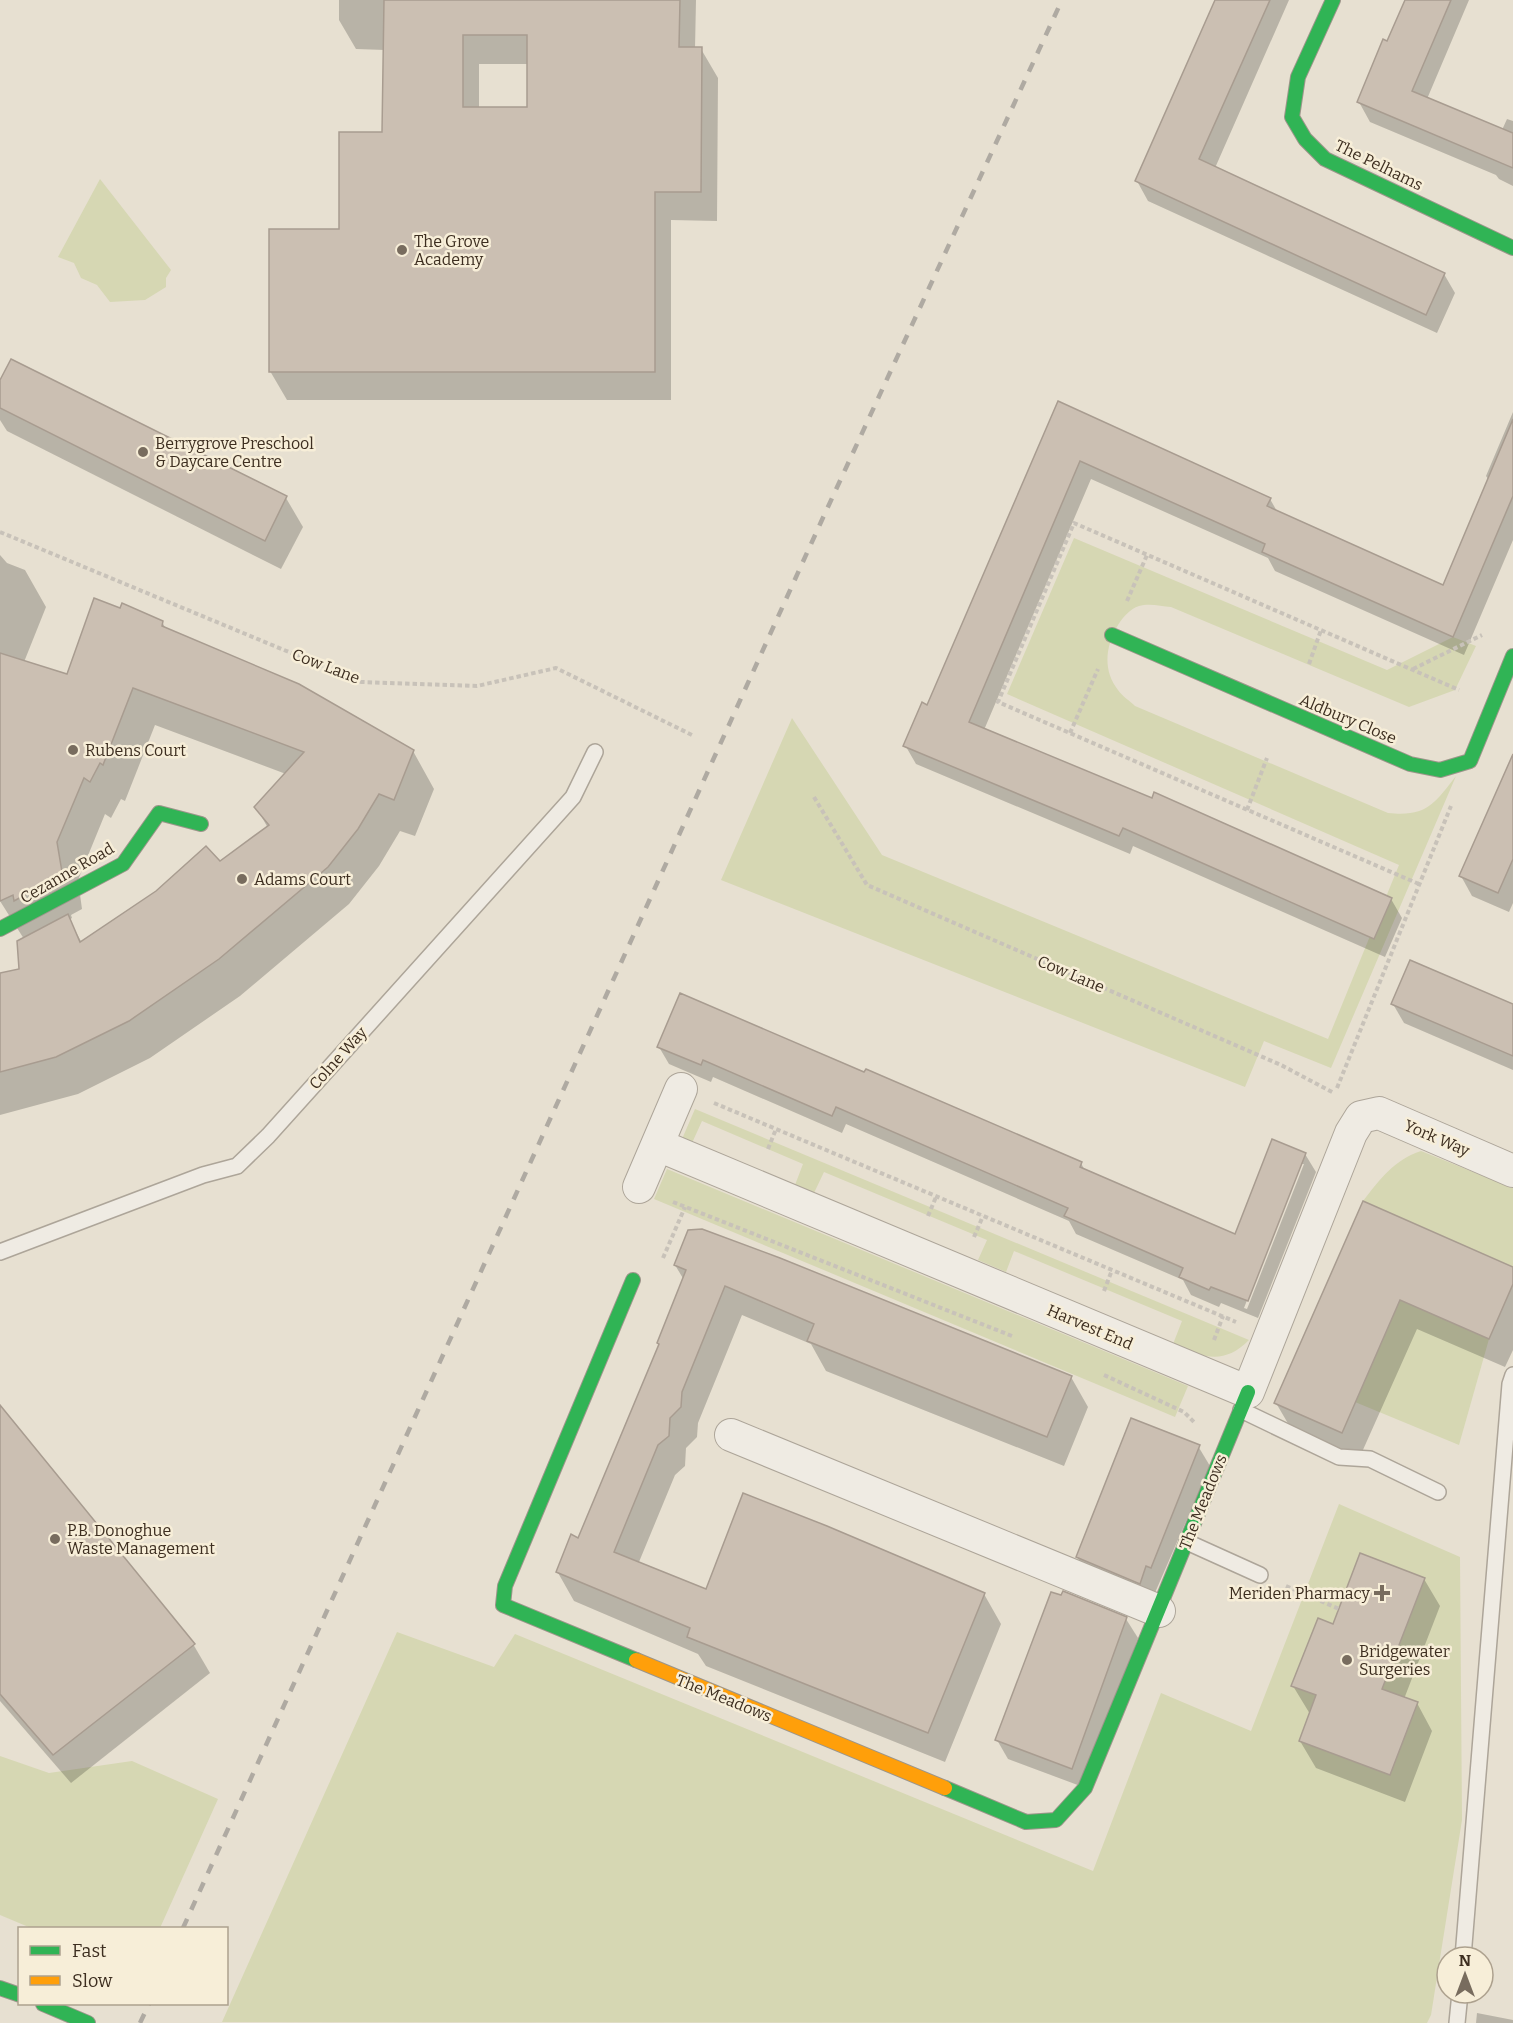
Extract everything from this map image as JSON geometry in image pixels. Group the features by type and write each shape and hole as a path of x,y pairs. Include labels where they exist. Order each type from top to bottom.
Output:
{"main road":[{"name":"The Pelhams","path":"1333,0 1299,77 1292,117 1305,139 1325,159 1513,248"},
{"name":"Aldbury Close","path":"1112,635 1410,764 1440,770 1470,761"},
{"path":"1470,761 1513,656"},
{"name":"Cezanne Road","path":"0,929 123,864 159,813 201,824"},
{"name":"The Meadows","path":"633,1280 505,1586 503,1605 1026,1822 1056,1820 1085,1788 1244,1401"},
{"path":"0,1988 18,1994"},
{"path":"45,2005 88,2023"}],"street":[{"path":"639,1187 681,1089"},
{"name":"York Way","path":"1270,1336 1351,1133 1361,1117 1379,1113 1513,1171"},
{"name":"Harvest End","path":"658,1145 1244,1401"},
{"path":"1244,1401 1270,1336"},
{"path":"731,1435 1159,1611"}],"lane":[{"name":"Colne Way","path":"0,1252 203,1174 237,1166 268,1136 573,797 595,752"},
{"path":"1464,1945 1509,1396 1513,1375"},
{"path":"1244,1401 1339,1457 1370,1459 1438,1492"},
{"path":"1187,1542 1260,1575"},
{"path":"1457,2023 1459,2005"}],"path":[{"name":"Cow Lane","path":"0,532 361,682 477,686 556,668 694,736"},
{"path":"1309,664 1321,630"},
{"path":"1413,670 1483,634"},
{"path":"1247,810 1267,758"},
{"name":"Cow Lane","path":"814,797 867,885 1281,1065 1335,1093 1470,761"},
{"path":"681,1089 1270,1336"},
{"path":"768,1149 776,1129"},
{"path":"639,1187 1013,1336"},
{"path":"928,1216 936,1197"},
{"path":"633,1280 652,1287 685,1207"},
{"path":"1099,1372 1184,1412 1224,1451"},
{"path":"1260,1575 1339,1609"}],"green space":[{"path":"100,179 171,270 166,278 166,287 145,300 110,302 97,285 81,278 74,263 58,257"},
{"path":"1074,538 1387,670 1453,637 1476,646 1455,690 1409,707 1171,607 1147,605 1136,607 1122,619 1111,641 1108,658 1110,674 1120,692 1135,706 1388,813 1412,813 1421,810 1435,801 1456,776 1331,1068 1264,1041 1245,1087 721,880 792,718 882,855 1328,1039 1399,865 1007,694"},
{"path":"695,1109 1249,1340 1240,1348 1221,1356 1212,1357 1184,1349 1173,1344 1182,1321 1014,1251 1006,1272 978,1260 987,1240 824,1172 814,1193 795,1185 803,1164 702,1121 692,1143 682,1139"},
{"path":"1421,1151 1513,1188 1513,1267 1363,1201 1395,1165"},
{"path":"667,1169 1188,1386 1175,1417 654,1199"},
{"path":"1400,1300 1489,1339 1459,1445 1355,1402"},
{"path":"1339,1504 1460,1557 1462,1820 1442,1945 1435,1945 1435,1990 1431,2015 1427,2023 222,2022 397,1632 494,1667 515,1634 1093,1871 1161,1693 1251,1731"},
{"path":"0,1756 49,1773 132,1761 218,1799 160,1927 29,1927 0,1915"}],"building":[{"path":"384,0 680,0 679,47 702,47 701,192 655,192 655,372 269,372 269,229 339,229 339,132 382,132","holes":["463,35 527,35 527,107 463,107"]},
{"path":"1215,0 1270,0 1199,159 1445,273 1426,315 1135,181"},
{"path":"1405,0 1451,0 1412,91 1513,133 1513,168 1357,102 1383,39 1387,41"},
{"name":"Berrygrove Preschool & Daycare Centre","path":"11,359 287,496 265,541 0,408 0,380"},
{"path":"1058,401 1271,498 1267,506 1443,585 1513,419 1513,496 1453,637 1262,552 1265,544 1080,461 969,722 1152,798 1154,792 1392,898 1374,939 1123,828 1119,836 903,746 922,702 927,705"},
{"path":"94,598 120,608 122,603 163,621 162,626 299,684 414,750 394,800 379,794 358,829 328,867 219,959 129,1021 56,1057 0,1072 0,973 19,969 17,941 68,914 80,942 156,891 206,846 220,861 269,825 254,807 304,752 133,688 103,765 100,763 90,782 84,778 57,842 62,872 14,901 13,895 0,901 0,653 67,674"},
{"path":"1513,754 1513,859 1498,893 1459,876"},
{"path":"1410,960 1513,1004 1513,1056 1391,1004"},
{"path":"680,993 864,1072 866,1069 1082,1162 1080,1167 1235,1234 1272,1139 1306,1153 1248,1301 1211,1287 1209,1290 1179,1277 1183,1268 1064,1216 1068,1208 836,1107 832,1116 703,1060 701,1065 657,1047"},
{"path":"1363,1201 1513,1267 1513,1284 1489,1339 1400,1300 1342,1433 1274,1403"},
{"path":"702,1229 780,1258 1072,1376 1047,1437 807,1341 814,1324 725,1286 682,1392 681,1407 670,1418 669,1436 658,1445 614,1552 706,1589 743,1493 985,1593 928,1733 687,1637 690,1628 556,1572 571,1534 578,1538 659,1344 657,1343 686,1270 674,1265 688,1230"},
{"name":"P.B. Donoghue Waste Management","path":"0,1405 195,1644 53,1755 0,1694"},
{"path":"1131,1418 1200,1445 1151,1568 1146,1566 1140,1584 1076,1557"},
{"name":"Bridgewater Surgeries","path":"1360,1553 1425,1578 1382,1689 1418,1702 1390,1775 1299,1741 1316,1695 1291,1686 1318,1618 1333,1624"},
{"path":"1063,1591 1127,1617 1072,1769 995,1740 1051,1592 1061,1595"}],"railway":[{"path":"183,1927 821,522 1062,0"},
{"path":"140,2023 149,2005"}],"traffic: fast":[{"path":"1333,0 1298,77 1292,117 1305,139 1325,159 1513,248"},
{"path":"1112,635 1410,764 1440,770 1470,761 1513,656"},
{"path":"0,929 123,864 159,813 201,824"},
{"path":"633,1280 505,1586 503,1605 636,1660"},
{"path":"945,1788 1026,1822 1056,1820 1085,1788 1248,1392"},
{"path":"0,1988 18,1994"},
{"path":"45,2005 88,2023"}],"traffic: slow":[{"path":"636,1660 945,1788"}],"place":[{"name":"The Grove Academy","path":"402,250"},
{"name":"Berrygrove Preschool & Daycare Centre","path":"143,452"},
{"name":"Rubens Court","path":"73,750"},
{"name":"Adams Court","path":"242,879"},
{"name":"P.B. Donoghue Waste Management","path":"55,1539"},
{"name":"Meriden Pharmacy","path":"1382,1593"},
{"name":"Bridgewater Surgeries","path":"1347,1660"}]}
